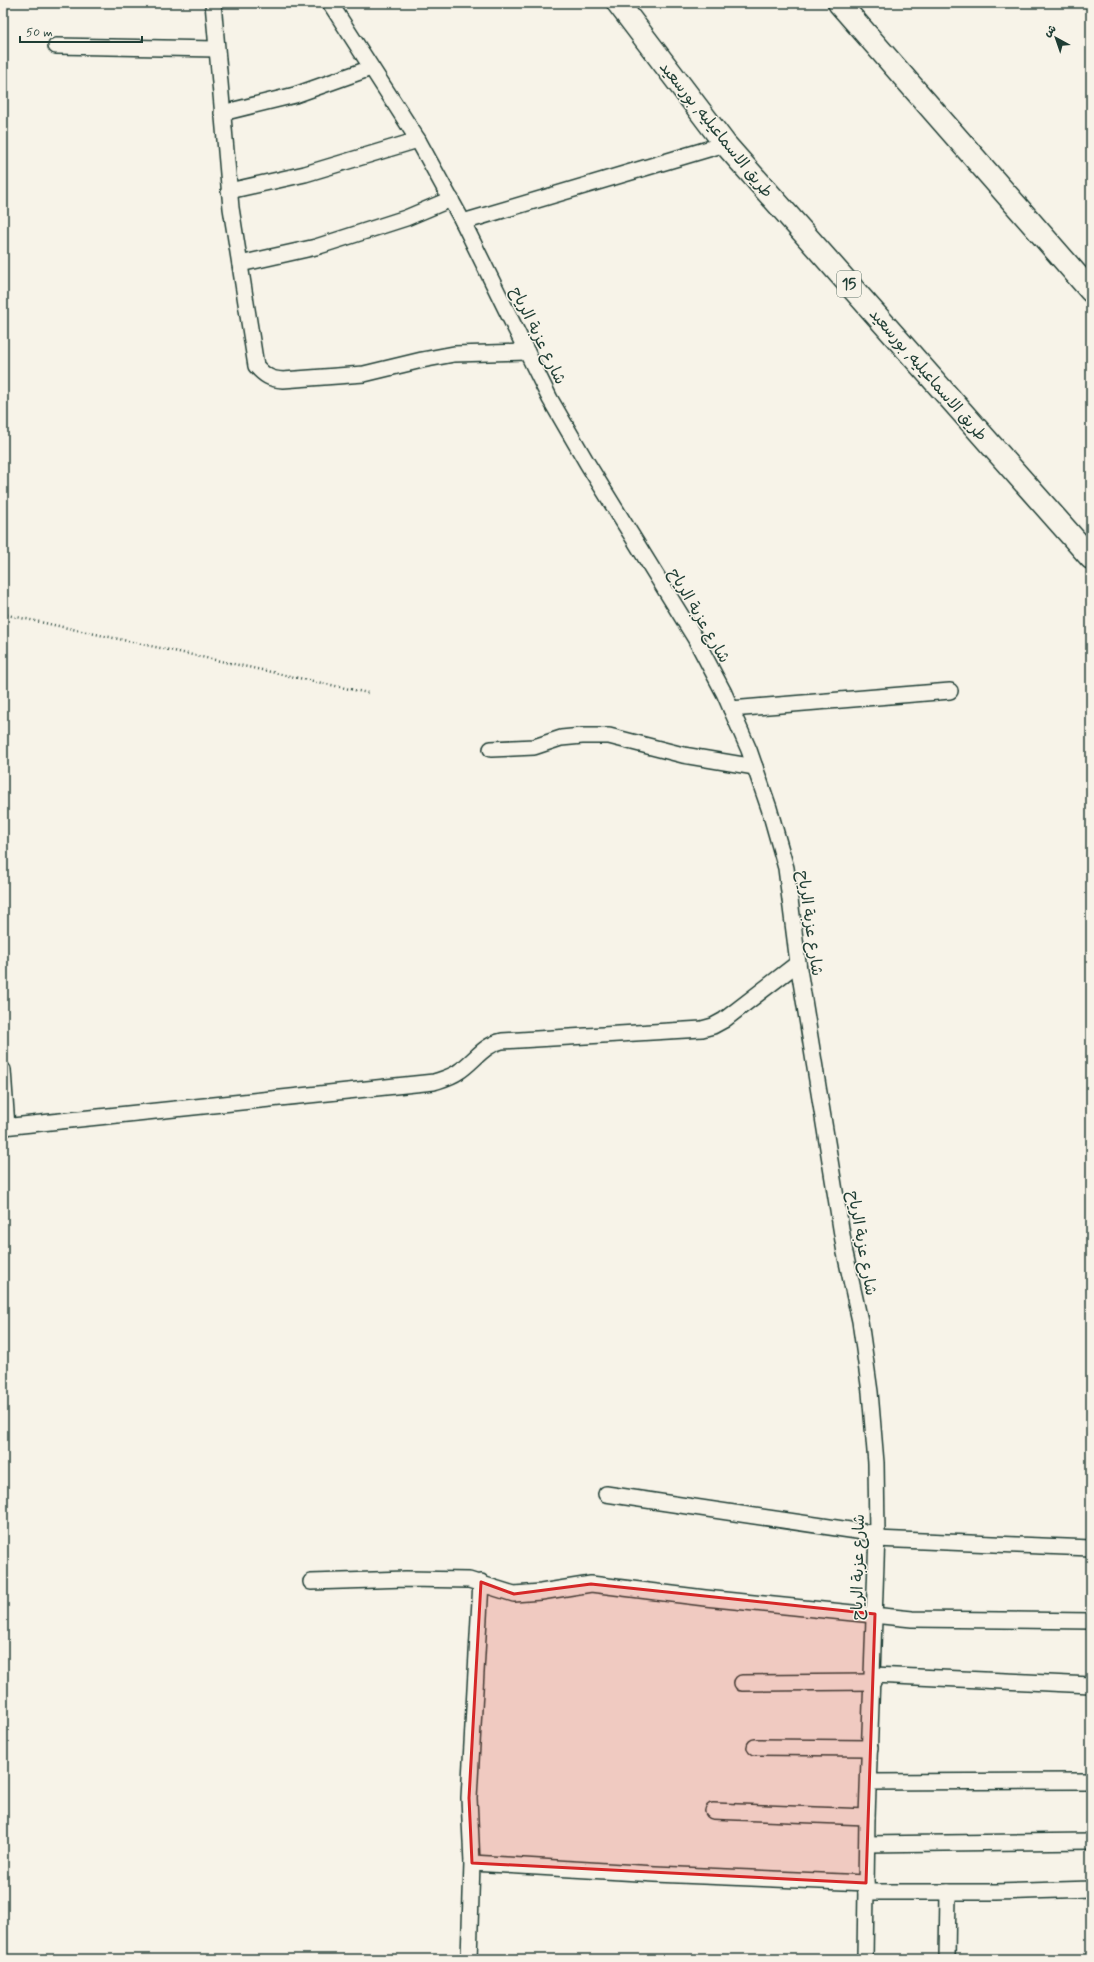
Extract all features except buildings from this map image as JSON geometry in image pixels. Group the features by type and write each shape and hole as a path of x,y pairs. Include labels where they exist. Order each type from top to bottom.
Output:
{"highway":[{"name":"طريق الاسماعيليه, بورسعيد","path":"618,3 726,144 1091,558"},
{"path":"839,3 1091,291"}],"street":[{"path":"213,3 229,191 256,366 265,376 272,380 364,374 454,354 526,352"},
{"name":"شارع عزبة الرياح","path":"330,3 418,140 463,222 550,399 587,463 695,638 731,709 755,767 769,808 786,868 798,962 845,1253 860,1321 870,1392 876,1463 877,1536 867,1817 865,1959"},
{"path":"56,46 216,49"},
{"path":"222,113 295,95 371,68"},
{"path":"229,191 305,174 418,140"},
{"path":"463,222 726,144"},
{"path":"240,264 316,247 406,218 451,199"},
{"path":"731,709 950,691"},
{"path":"491,748 534,747 562,738 609,736 683,754 755,767"},
{"path":"3,1070 5,1127 434,1082 447,1078 458,1072 489,1045 502,1041 702,1029 713,1026 724,1020 798,962"},
{"path":"606,1494 877,1536 1091,1548"},
{"path":"312,1582 446,1579 469,1580 480,1582 498,1590 514,1594 591,1584 705,1598 875,1614 912,1619 1091,1621"},
{"path":"469,1959 472,1862 469,1798 480,1582"},
{"path":"742,1683 873,1679 1091,1686"},
{"path":"755,1747 870,1748"},
{"path":"868,1782 1091,1781"},
{"path":"712,1811 867,1817"},
{"path":"867,1844 1091,1841"},
{"path":"472,1862 948,1892 1091,1889"},
{"path":"947,1959 948,1892"}],"path":[{"path":"3,614 368,693"}],"highlighted area":[{"path":"481,1582 514,1594 591,1584 875,1614 866,1883 472,1863 469,1798"}]}
